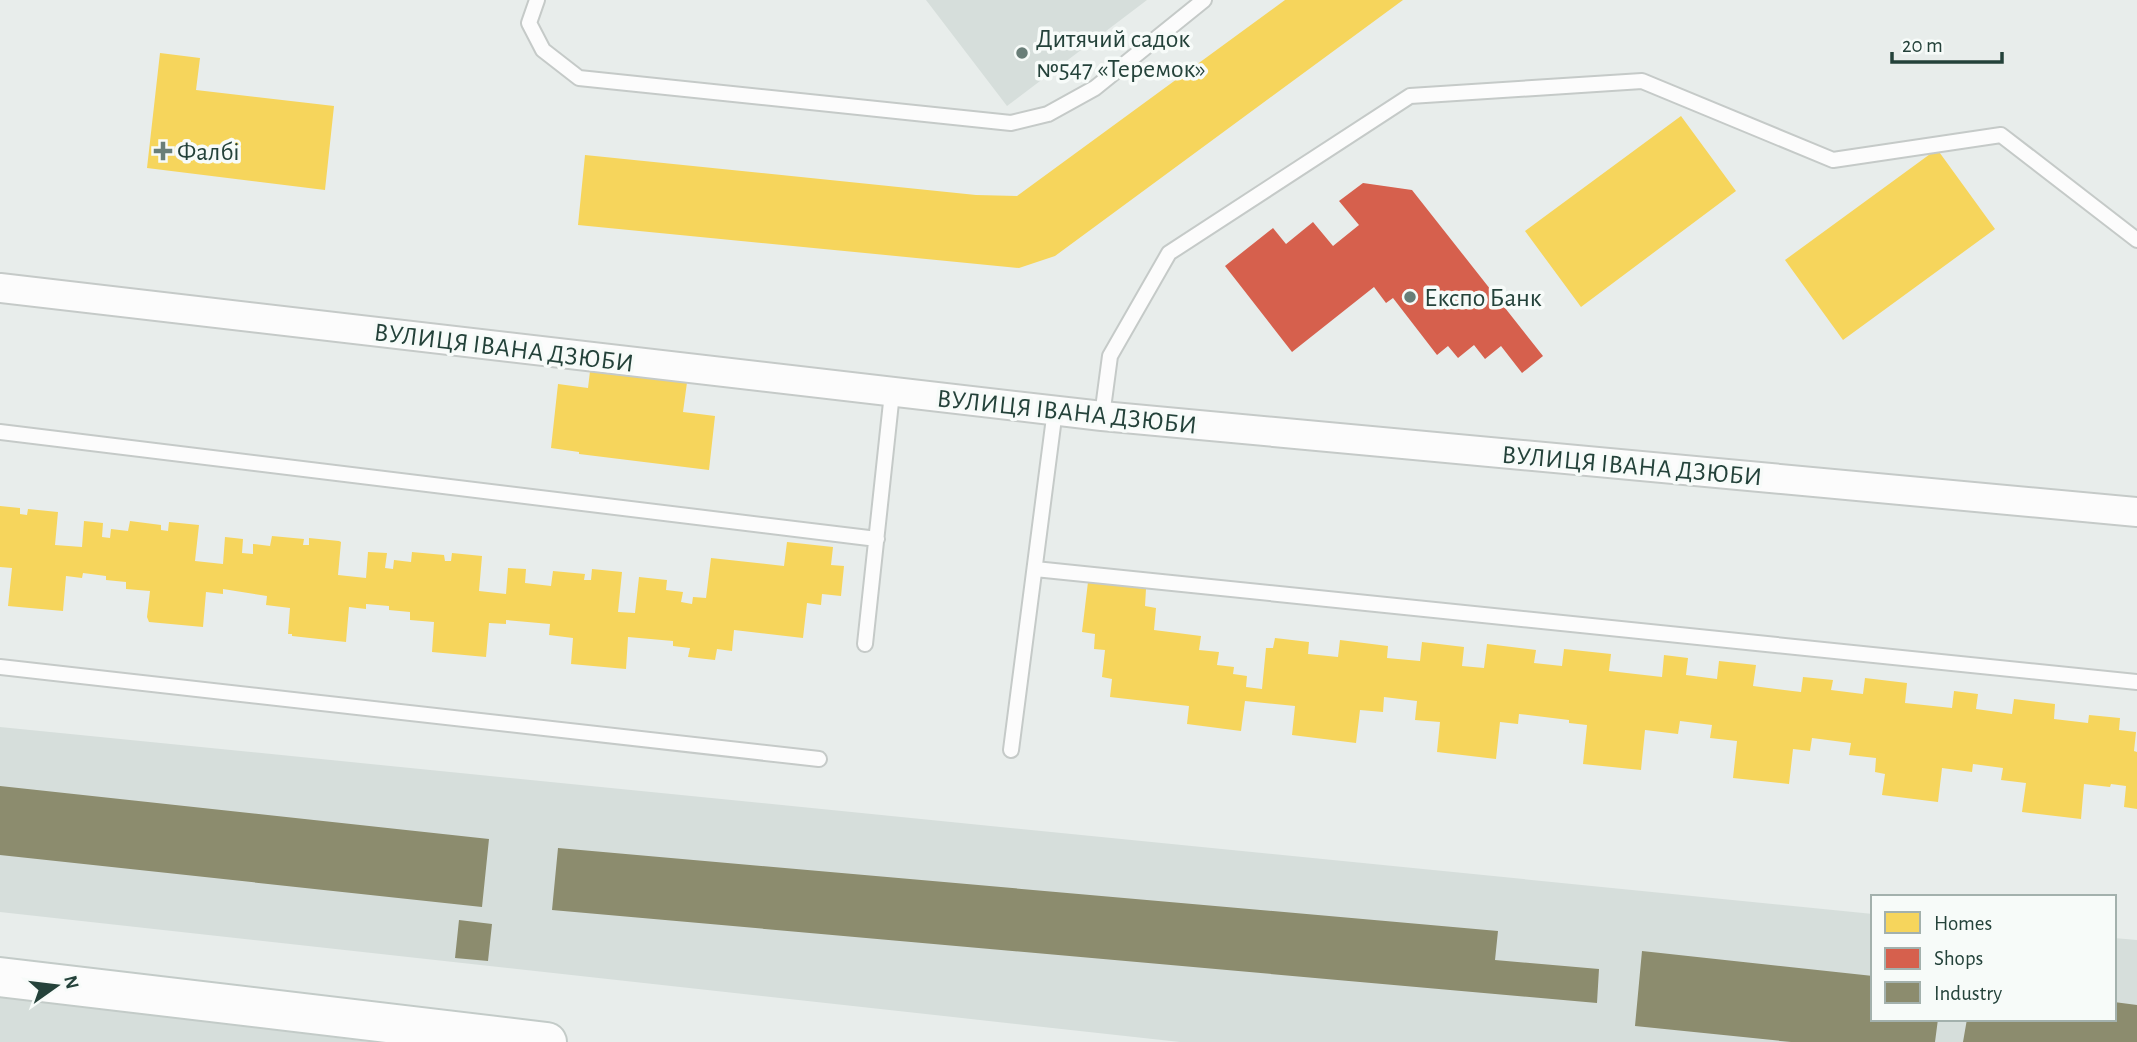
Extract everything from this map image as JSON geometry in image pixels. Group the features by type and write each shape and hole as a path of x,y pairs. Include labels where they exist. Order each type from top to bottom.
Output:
{"main road":[{"path":"0,976 547,1042"}],"street":[{"name":"ВУЛИЦЯ ІВАНА ДЗЮБИ","path":"0,288 1102,416 2137,512"}],"lane":[{"path":"537,0 529,23 538,41 543,50 579,78 1011,123 1048,114 1096,88 1205,0"},
{"path":"1102,416 1110,356 1169,253 1410,96 1642,81 1833,160 2001,135 2137,240"},
{"path":"865,644 892,393"},
{"path":"1012,750 1055,410"},
{"path":"0,432 877,539"},
{"path":"1035,569 2137,682"},
{"path":"0,667 819,759"}],"shaded area":[{"name":"Дитячий садок №547 «Теремок»","path":"926,0 1147,0 1007,106"},
{"path":"0,727 1871,914 1871,1021 2116,1021 2116,938 2137,940 2137,1042 1180,1042 0,912"},
{"path":"0,996 370,1042 0,1042"}],"building: Homes":[{"path":"1285,0 1403,0 1055,256 1019,268 578,225 585,155 976,195 1017,196"},
{"path":"160,53 200,58 196,90 334,106 325,190 147,168"},
{"path":"1681,116 1736,191 1581,307 1525,231"},
{"path":"1937,149 1995,229 1843,340 1785,260"},
{"path":"591,363 688,375 683,412 715,416 709,470 551,448 558,384 588,388"},
{"path":"0,506 20,508 20,514 27,515 28,509 58,512 55,545 82,547 84,521 103,523 102,537 110,538 111,529 128,531 130,521 161,525 161,530 168,531 169,522 199,525 195,561 223,564 225,537 243,539 242,553 253,554 253,544 270,546 272,536 304,539 303,545 309,545 309,538 339,541 338,575 366,578 368,552 387,553 385,568 393,569 394,560 411,562 412,552 444,555 445,561 451,561 452,553 482,556 479,591 506,594 508,568 526,569 525,583 551,586 553,571 585,574 584,580 591,580 592,569 622,572 618,612 635,613 639,577 667,580 666,590 683,592 681,602 692,604 693,597 706,598 711,558 784,566 787,542 833,547 831,565 844,566 841,596 822,594 821,605 807,603 803,638 734,630 732,651 717,649 715,660 688,657 690,648 673,646 673,641 628,637 626,669 571,664 573,638 549,635 550,624 506,620 506,624 489,623 486,657 432,652 434,622 410,620 410,612 389,610 389,606 366,604 366,609 349,607 346,642 292,636 288,634 290,608 266,605 267,596 223,589 223,594 206,592 203,627 149,622 147,617 150,591 126,589 126,582 106,580 106,576 83,573 82,578 66,576 63,611 8,606 12,568 0,567"},
{"path":"1088,582 1146,589 1145,606 1156,608 1154,630 1201,636 1199,650 1219,652 1217,665 1234,667 1233,674 1247,676 1246,687 1262,689 1266,648 1273,648 1275,638 1309,642 1308,654 1338,657 1340,640 1388,646 1387,658 1420,661 1422,642 1464,647 1462,666 1484,668 1487,644 1536,650 1534,663 1562,666 1564,649 1611,654 1609,671 1662,677 1664,655 1688,658 1686,675 1717,679 1719,661 1756,665 1753,686 1801,692 1803,677 1833,680 1831,690 1863,694 1865,678 1907,683 1905,703 1952,708 1954,691 1978,694 1976,709 2012,714 2014,699 2055,704 2054,719 2088,723 2089,715 2120,718 2119,730 2136,732 2134,751 2137,752 2137,809 2124,807 2126,786 2084,784 2081,819 2022,812 2026,783 2001,780 2003,768 1973,764 1972,772 1942,768 1938,802 1882,795 1885,774 1875,772 1876,758 1849,755 1851,743 1812,738 1810,751 1793,749 1789,784 1733,778 1737,741 1710,738 1712,725 1680,721 1678,734 1645,730 1641,770 1583,764 1587,725 1519,714 1518,724 1500,722 1496,759 1437,752 1440,722 1415,720 1417,701 1384,697 1383,712 1360,710 1356,743 1292,735 1295,706 1245,701 1241,731 1187,724 1189,706 1110,697 1112,679 1102,677 1105,650 1094,649 1095,634 1082,632"}],"building: Shops":[{"path":"1363,183 1412,190 1543,356 1522,373 1501,346 1485,359 1474,345 1458,358 1448,346 1437,355 1393,298 1386,303 1374,287 1292,352 1225,266 1273,228 1286,244 1313,222 1333,246 1359,225 1339,201"}],"building: Industry":[{"path":"0,786 489,839 482,907 0,855"},
{"path":"558,848 1498,931 1495,960 1599,969 1597,1003 552,910"},
{"path":"459,920 492,924 488,961 455,958"},
{"path":"1642,951 1871,976 1871,1021 1938,1021 1935,1042 1791,1042 1635,1026"},
{"path":"2116,1002 2137,1005 2137,1042 1963,1042 1967,1021 2116,1021"}],"place":[{"name":"Дитячий садок №547 «Теремок»","path":"1022,53"},
{"name":"Фалбі","path":"163,151"},
{"name":"Експо Банк","path":"1410,297"}]}
